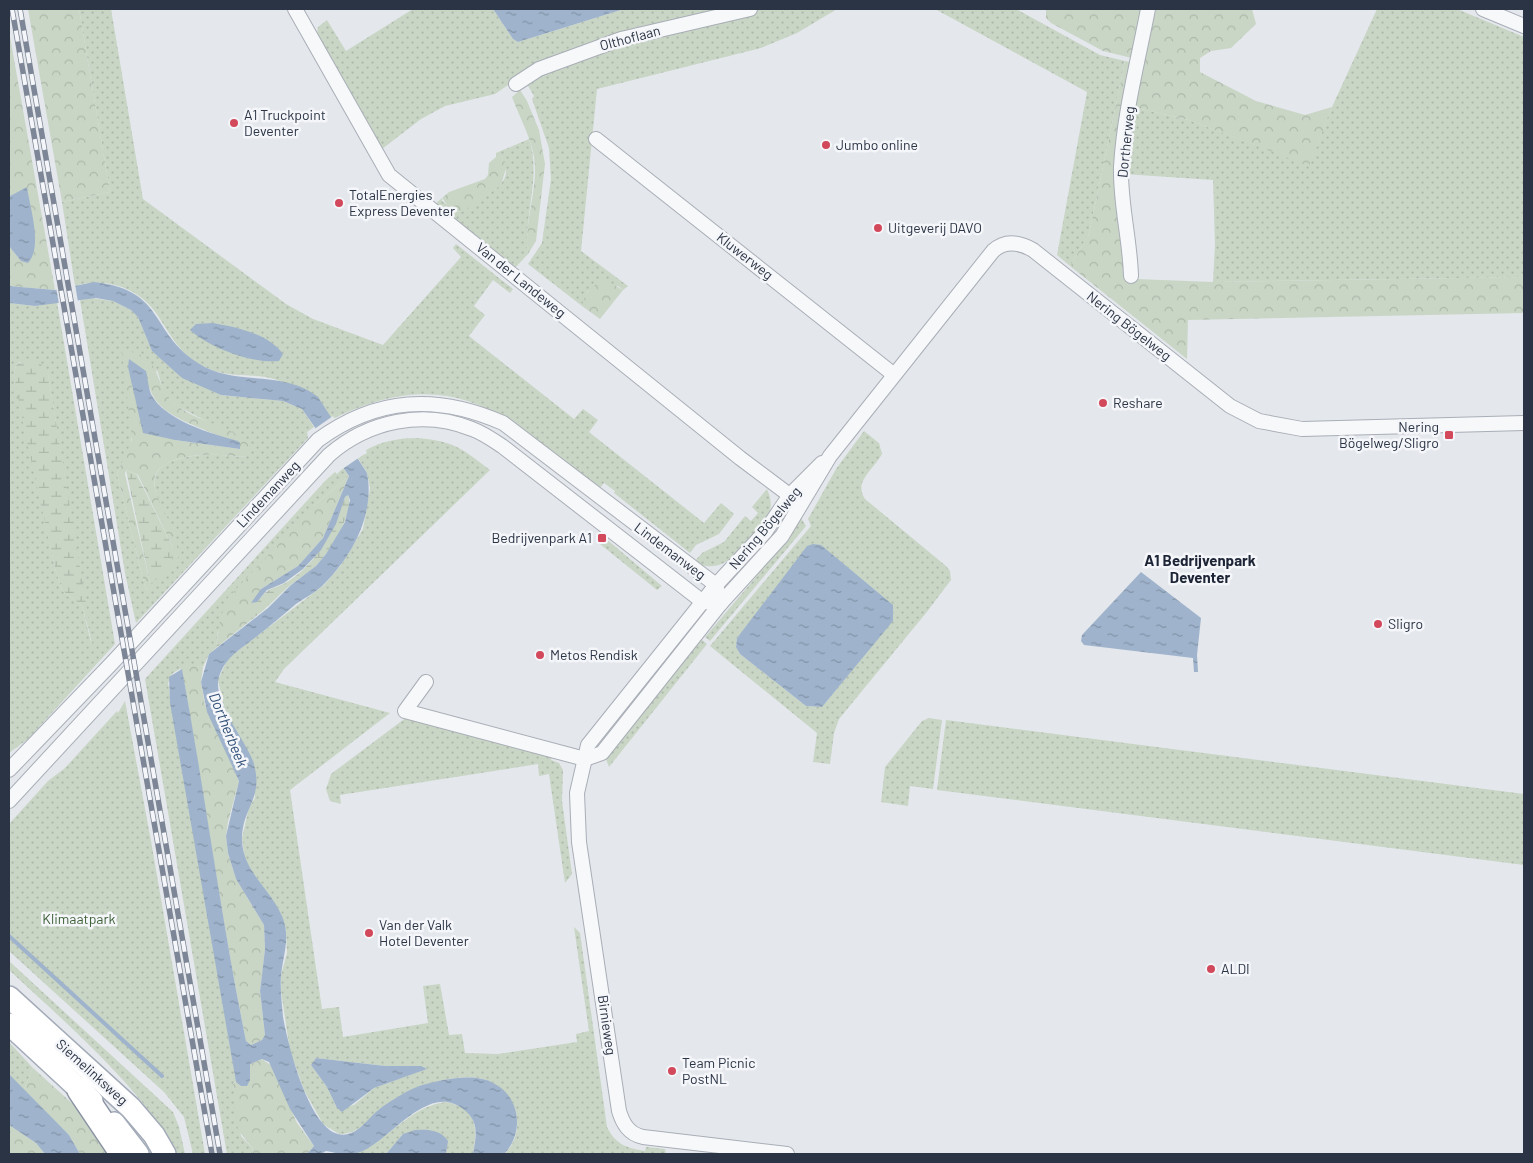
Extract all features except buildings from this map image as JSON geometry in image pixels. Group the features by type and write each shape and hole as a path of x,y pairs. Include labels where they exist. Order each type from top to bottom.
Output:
{"highway":[{"path":"80,1090 123,1154"}],"main road":[{"name":"Siemelinksweg","path":"9,997 131,1108 154,1135 166,1154"},
{"name":"Siemelinksweg","path":"9,1024 123,1133 138,1154"}],"street":[{"name":"Van der Landeweg","path":"295,9 389,175 740,458 802,504"},
{"name":"Olthoflaan","path":"516,84 539,69 620,39 750,9"},
{"name":"Dortherweg","path":"1130,276 1130,245 1123,212 1121,166 1128,114 1148,9"},
{"path":"1483,9 1524,26"},
{"name":"Kluwerweg","path":"596,138 893,374"},
{"name":"Nering Bögelweg","path":"721,603 782,536 830,456 893,374 993,251 1001,245 1016,243 1033,250 1230,406 1259,421 1302,429 1524,424"},
{"name":"Lindemanweg","path":"9,770 112,663 318,440 341,424 385,408 429,404 474,410 503,423 716,586 721,603 703,602 502,446 473,429 447,421 402,420 377,427 351,438 328,455 9,801"},
{"name":"Nering Bögelweg","path":"703,602 765,532 790,495 830,456"},
{"name":"Birnieweg","path":"703,602 588,745 577,793 579,842 619,1112 623,1122 634,1134 643,1137 787,1154"},
{"path":"426,682 405,710 585,759 602,753 721,603"}],"green space":[{"path":"28,9 79,9 110,192 62,202"},
{"path":"79,9 111,9 143,199 286,304 313,319 383,345 461,257 453,248 456,244 513,289 510,293 493,280 474,306 485,315 469,336 574,419 583,409 598,420 589,432 704,523 721,503 734,514 719,534 696,545 690,553 604,483 599,489 536,439 507,419 477,404 446,396 413,395 375,402 333,419 282,382 267,377 229,374 199,364 180,348 149,304 130,291 120,286 109,284 97,283 75,286 62,202 110,192"},
{"path":"413,9 493,9 513,39 518,42 624,9 740,9 674,23 511,83 495,94 445,106 421,119 382,149 317,34 318,27 327,20 346,51"},
{"path":"756,9 837,9 797,33 761,48 597,89 581,251 628,286 623,290 618,286 588,291 582,306 528,264 542,243 551,179 549,148 532,99 534,96 527,84 562,62"},
{"path":"935,9 1016,9 1100,55 1125,61 1089,234 1070,266 1057,255 1087,92"},
{"path":"1046,9 1145,9 1136,59 1103,51 1051,23 1046,18"},
{"path":"1156,9 1252,9 1256,24 1231,48 1211,51 1200,58 1200,72 1256,101 1305,115 1332,107 1309,166 1189,120 1133,107"},
{"path":"1377,9 1457,9 1524,37 1524,277 1213,282 1215,244 1213,180 1124,174 1133,107 1189,120 1309,165 1332,107"},
{"path":"9,31 55,290 9,286 9,246 21,261 30,213 27,188 10,196 9,202"},
{"path":"1125,61 1135,63 1121,140 1136,279 1213,282 1524,277 1524,313 1188,320 1187,359 1070,266 1089,234"},
{"path":"520,90 527,101 539,130 545,164 536,241 528,254 527,243 535,166 529,139 512,97"},
{"path":"529,139 534,168 527,239 528,254 515,268 435,204 442,198 442,201 458,212 492,191 502,182 506,171 501,156 496,157 496,153"},
{"path":"501,156 507,165 501,185 462,212 452,211 442,198 449,192 485,179 488,175 489,163 496,157"},
{"path":"605,280 623,290 600,319 582,306 590,290 596,284"},
{"path":"91,298 113,301 131,310 138,316 152,351 221,395 283,401 302,409 314,427 307,432 308,438 136,623 125,573 80,300","holes":["157,370 164,392 177,406 208,422 247,456 204,455 178,459 163,466 156,475 155,487 158,500 171,527 178,555 177,560 148,590 145,587 117,474 130,449 133,430"]},
{"path":"57,302 115,644 28,739 9,753 9,303 35,306","holes":["20,362 48,374 92,646 82,606 62,590 55,568 14,374 16,365"]},
{"path":"122,351 136,353 145,358 156,372 170,398 178,406 196,417 235,433 251,447 247,456 193,456 178,459 162,467 155,477 155,489 174,531 178,546 177,560 169,572 152,589 148,590 145,587 117,474 132,440","holes":["127,362 148,377 150,390 156,400 174,416 222,437 240,449 175,440 137,412","126,470 138,475 173,548 150,583 125,474"]},
{"path":"31,357 39,361 48,374 93,646 82,606 62,590 55,568 24,428 14,374 16,365"},
{"path":"864,431 879,443 882,454 866,476 861,487 865,499 946,566 950,571 951,580 839,719 834,733 830,764 813,762 817,733 710,646 811,526 808,519 836,469","holes":["820,545 892,605 892,621 822,707 806,706 740,654 736,646 737,638"]},
{"path":"418,438 457,447 490,470 284,669 275,682 390,713 290,790 322,1009 339,1007 343,1037 428,1023 423,986 440,984 449,1035 462,1034 465,1053 498,1054 577,1042 576,1034 589,1031 574,927 580,933 607,1127 618,1142 627,1147 645,1151 646,1147 665,1149 666,1154 504,1154 513,1143 516,1134 517,1115 511,1102 499,1088 489,1081 461,1077 430,1084 403,1095 385,1106 361,1127 354,1131 339,1134 323,1124 304,1090 290,1051 281,991 281,975 287,953 286,932 281,914 245,861 242,838 249,807 255,798 252,760 225,711 218,680 228,658 324,585 341,565 363,529 370,488 367,473 358,458 367,453 366,450 378,444 397,439","holes":["316,1058 385,1066 420,1066 426,1069 374,1088 354,1105 337,1108 327,1087 311,1065"]},
{"path":"343,468 349,476 316,504 218,632 216,648 209,654 203,667 187,665 173,673 168,683 236,1081 233,1084 241,1136 253,1149 252,1154 227,1154 145,679 325,481"},
{"path":"126,470 137,475 173,548 170,565 152,584 150,583"},
{"path":"349,476 323,538 298,566 261,589 251,620 216,648 220,621 226,600 316,504"},
{"path":"767,489 771,502 769,514 743,548 721,564 704,566 694,562 702,553 724,542 745,516 751,521 758,513 752,507"},
{"path":"348,495 348,512 340,532 321,560 313,569 291,584 251,620 251,603 257,601 269,590 284,584 296,576 315,557 329,535 345,497"},
{"path":"801,518 806,526 710,641 705,637 761,571 760,569"},
{"path":"605,538 662,586 657,590 600,544"},
{"path":"701,639 707,644 609,767 606,759"},
{"path":"187,664 203,667 201,682 205,705 239,781 228,822 226,836 228,853 236,879 264,925 265,949 260,991 265,1035 262,1040 251,1045 246,1041 237,995 182,670 180,669"},
{"name":"Klimaatpark","path":"125,701 205,1154 193,1154 184,1117 164,1092 9,951 9,824 48,781 65,768 117,711 118,713"},
{"path":"407,717 552,757 551,760 559,763 563,770 562,801 572,874 565,883 549,774 539,776 538,764 340,795 341,804 330,801 326,789 331,774"},
{"path":"929,718 942,720 933,789 910,786 908,806 881,802 885,767 922,721"},
{"path":"946,720 1524,794 1524,865 937,790"},
{"path":"9,961 173,1112 179,1127 185,1154 178,1154 144,1104 101,1056 9,970"},
{"path":"9,1042 33,1068 23,1091 9,1074"},
{"path":"262,1059 272,1066 297,1123 314,1146 307,1154 252,1154 253,1149 238,1130 233,1084 250,1071 250,1064"},
{"path":"33,1068 95,1124 116,1154 80,1154 69,1135 23,1091"},
{"path":"445,1102 464,1108 473,1120 475,1144 473,1154 446,1154 447,1150 403,1134 386,1154 350,1154 380,1139 405,1120 427,1107"},
{"path":"9,1125 36,1143 45,1154 9,1154"}],"water":[{"path":"493,9 624,9 518,42 513,39"},
{"path":"27,187 35,237 35,247 28,263 21,261 9,246 10,196"},
{"name":"Dortherbeek","path":"94,282 117,287 134,294 146,303 182,351 198,363 212,370 227,374 290,383 304,388 318,397 367,473 369,488 365,518 353,546 344,560 318,589 296,604 234,654 225,664 219,677 220,697 230,720 249,752 256,774 255,794 243,828 242,840 244,851 252,871 277,906 285,924 286,946 281,976 283,1017 301,1083 317,1116 327,1128 338,1134 350,1134 383,1106 411,1090 444,1080 479,1078 490,1081 504,1090 515,1107 517,1127 515,1137 504,1154 473,1154 476,1130 472,1119 463,1109 450,1102 436,1102 409,1116 371,1146 360,1152 338,1154 326,1151 321,1154 307,1154 314,1146 290,1109 269,1062 262,1059 250,1064 250,1080 247,1086 241,1086 236,1082 170,703 169,677 182,669 237,995 246,1041 251,1045 262,1040 265,1035 260,991 265,949 264,925 236,879 228,853 226,836 239,781 207,712 201,682 209,654 268,608 291,585 316,566 326,554 345,522 350,500 348,495 345,497 336,524 321,550 303,569 284,583 267,590 257,602 251,603 261,589 298,566 323,538 349,476 302,409 283,401 221,395 182,378 152,351 138,317 131,310 113,301 96,298 35,306 9,303 9,286 55,290"},
{"path":"213,323 242,329 261,336 277,347 283,354 279,361 257,360 244,357 220,349 198,337 190,330 196,324"},
{"path":"129,359 146,371 151,394 166,411 202,430 238,441 240,449 175,440 143,433 128,367"},
{"path":"813,544 821,545 893,605 893,621 822,707 806,706 740,654 736,647 737,638 807,546"},
{"path":"1141,572 1201,618 1197,655 1198,672 1194,672 1193,658 1084,645 1081,641 1082,635"},
{"path":"316,1058 385,1066 421,1066 427,1069 374,1088 342,1112 337,1108 327,1087 311,1065"},
{"path":"9,1074 69,1135 80,1154 45,1154 36,1143 9,1125"},
{"path":"415,1130 429,1130 442,1134 448,1141 446,1154 386,1154 403,1134"}],"pier":[{"path":"75,284 78,302 59,304 56,287"},
{"path":"333,416 360,457 341,470 313,430"}],"waterway":[{"path":"9,936 162,1076"}],"railway":[{"path":"12,9 212,1154"},
{"path":"20,9 220,1154"}],"place":[{"name":"A1 Truckpoint Deventer","path":"234,123"},
{"name":"Jumbo online","path":"826,145"},
{"name":"TotalEnergies Express Deventer","path":"339,203"},
{"name":"Uitgeverij DAVO","path":"878,228"},
{"name":"Reshare","path":"1103,403"},
{"name":"Nering Bögelweg/Sligro","path":"1449,435"},
{"name":"Bedrijvenpark A1","path":"602,538"},
{"name":"Sligro","path":"1378,624"},
{"name":"Metos Rendisk","path":"540,655"},
{"name":"Van der Valk Hotel Deventer","path":"369,933"},
{"name":"ALDI","path":"1211,969"},
{"name":"Team Picnic PostNL","path":"672,1071"}],"district":[{"name":"A1 Bedrijvenpark Deventer","path":"1200,570"}]}
